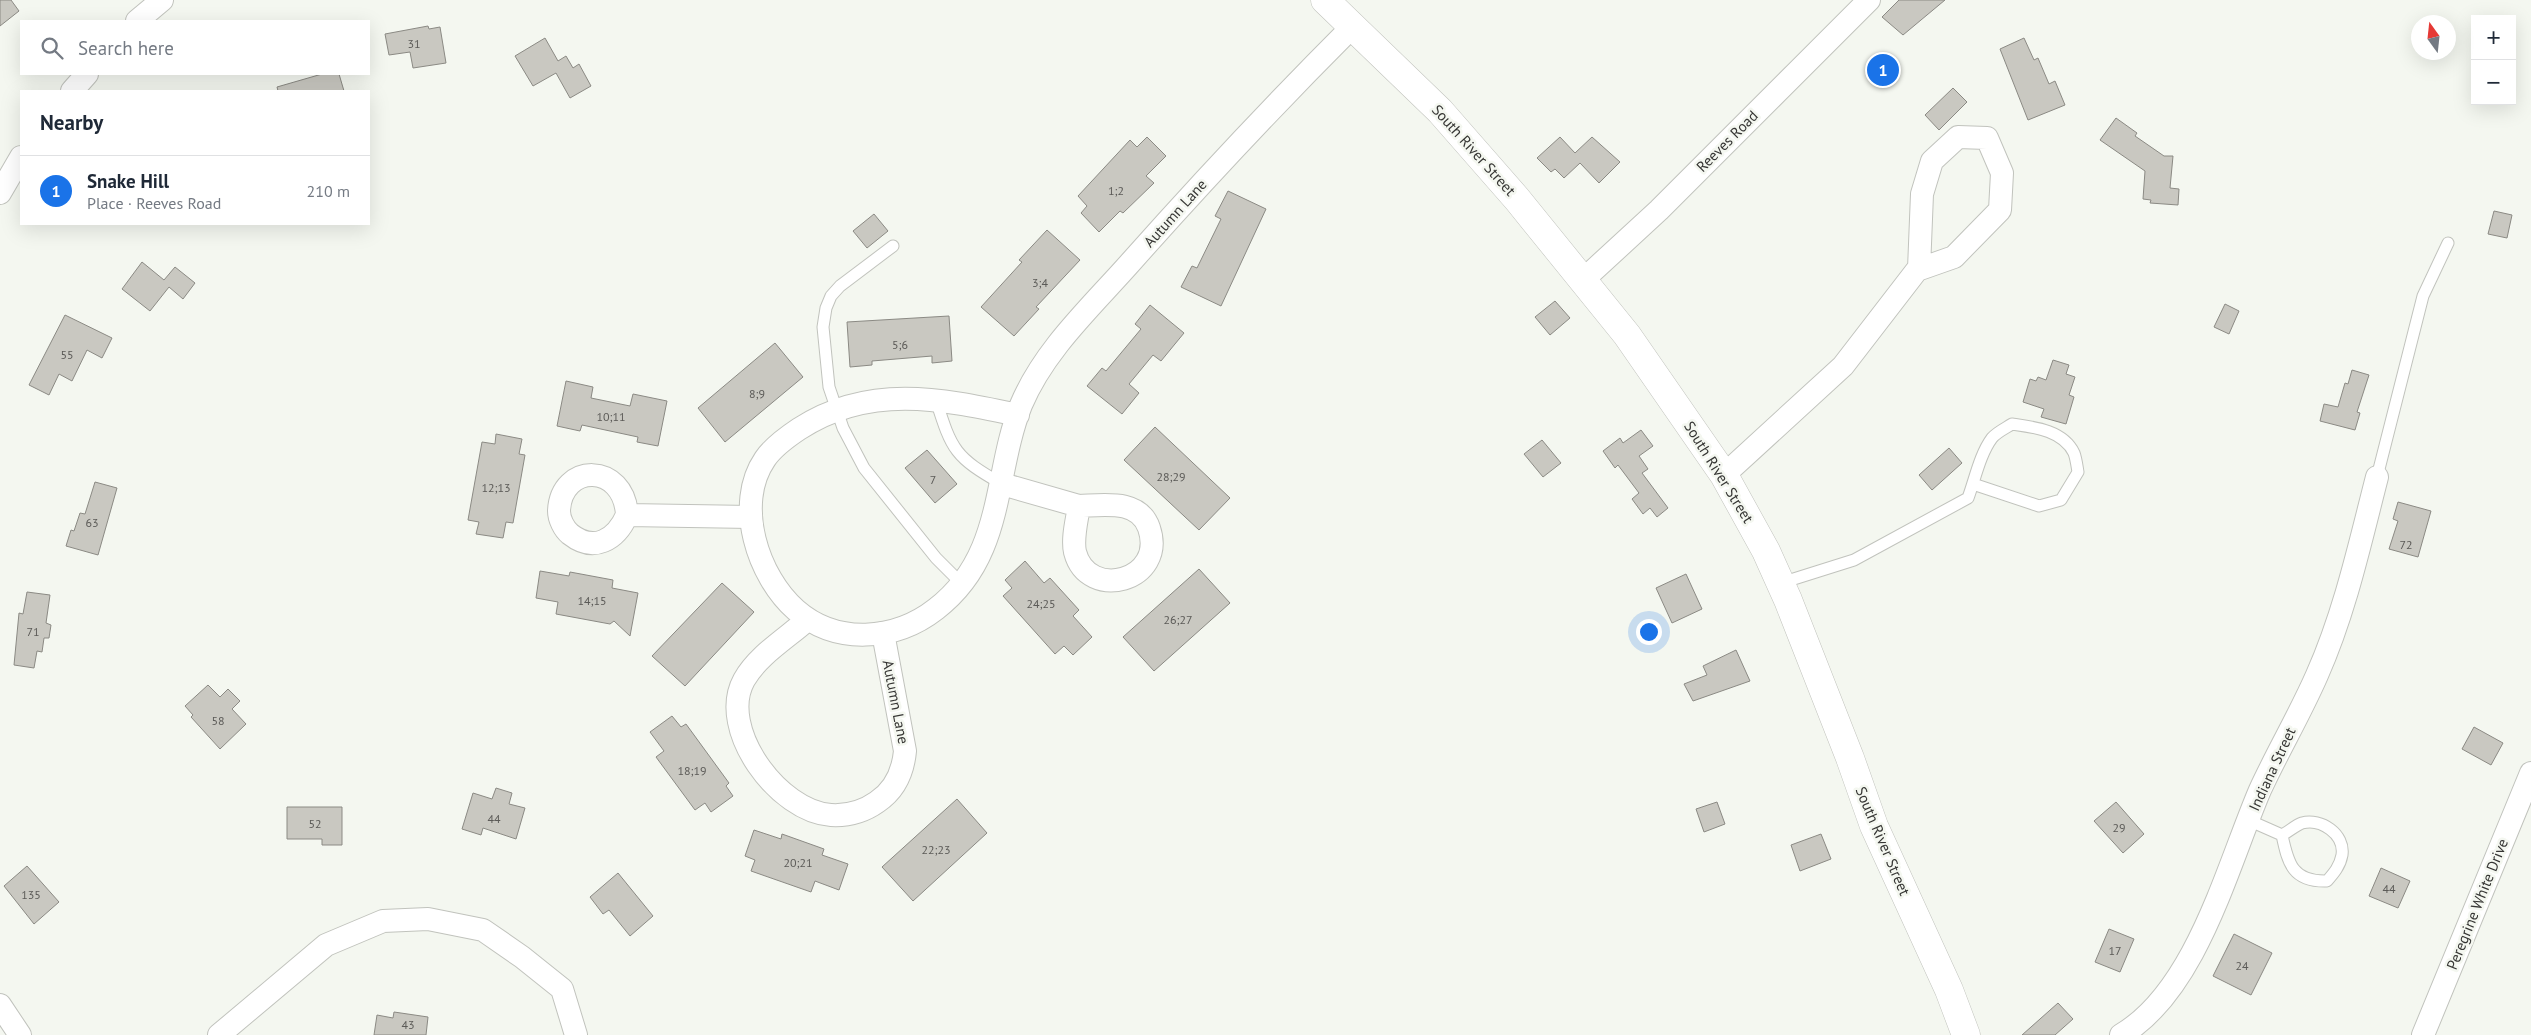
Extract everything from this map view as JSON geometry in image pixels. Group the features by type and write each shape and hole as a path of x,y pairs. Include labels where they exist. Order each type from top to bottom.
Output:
{"street":[{"path":"138,20 162,0"},
{"name":"South River Street","path":"1325,0 1446,118 1517,199 1632,343 1724,475 1766,551 1781,583 1850,758 1874,826 1949,990 1966,1035"},
{"name":"Reeves Road","path":"1583,280 1659,210 1869,0"},
{"name":"Autumn Lane","path":"1018,415 936,400 892,398 863,403 837,412 803,426 783,440 766,457 757,474 751,494 751,517 756,540 769,575 779,592 808,620 840,633 862,636 883,633 919,620 938,608 961,583 983,548 995,516 1018,415 1046,359 1255,124 1353,26"},
{"path":"73,90 86,75"},
{"path":"1724,475 1843,366 1919,268 1954,257 2000,210 2002,173 1987,138 1958,137 1932,161 1922,194 1919,268"},
{"path":"0,193 20,159"},
{"name":"Indiana Street","path":"2121,1035 2158,1006 2181,975 2205,925 2261,789 2318,674 2351,579 2377,477"},
{"path":"1002,484 1079,506"},
{"path":"626,515 751,517"},
{"name":"Autumn Lane","path":"808,620 753,667 744,680 738,695 737,712 741,732 753,757 772,782 791,799 812,810 829,815 864,811 882,799 896,783 904,768 906,751 883,633"},
{"name":"Peregrine White Drive","path":"2423,1035 2531,773"},
{"path":"219,1035 326,945 383,921 428,919 483,930 522,957 562,989 576,1035"},
{"path":"0,1005 20,1035"}],"lane":[{"path":"2377,477 2423,296 2448,243"},
{"path":"893,246 840,286 831,296 826,308 824,327 824,352 829,386 837,412 864,468 936,558 961,583"},
{"path":"936,400 950,440 958,454 978,470 1002,484"},
{"path":"1781,583 1854,560 1968,498 1973,484 1993,437 2012,424 2040,429 2062,438 2073,452 2078,472 2061,500 2039,506 1973,484"},
{"path":"2248,820 2282,835"},
{"path":"2303,823 2320,824 2329,828 2341,845 2342,854 2337,871 2327,881 2314,881 2298,876 2291,867 2282,835 2303,823"}],"building":[{"path":"0,0 11,0 19,11 0,26"},
{"path":"1899,0 1945,0 1903,35 1882,17"},
{"path":"428,26 429,29 440,27 446,63 413,68 410,52 389,55 385,34"},
{"path":"545,38 558,61 566,56 573,68 579,64 591,86 570,98 556,73 533,86 515,56"},
{"path":"2024,38 2034,60 2038,58 2049,84 2055,81 2065,105 2028,120 2000,49"},
{"path":"319,75 339,75 344,90 278,90 277,87"},
{"path":"1953,88 1967,102 1939,130 1925,115"},
{"path":"2116,118 2137,133 2135,136 2164,156 2173,156 2170,188 2179,189 2178,205 2150,203 2151,200 2143,199 2145,171 2100,140"},
{"path":"1147,137 1166,156 1146,176 1154,183 1123,213 1120,211 1099,232 1081,213 1087,206 1078,196 1130,140 1137,147"},
{"path":"1560,137 1575,153 1592,137 1620,162 1599,183 1580,163 1564,178 1555,169 1551,172 1537,158"},
{"path":"1228,191 1266,209 1221,306 1181,287 1192,266 1197,268 1221,219 1215,216"},
{"path":"2494,211 2512,215 2507,238 2488,234"},
{"path":"874,214 888,231 867,248 853,231"},
{"path":"1047,230 1080,260 1036,307 1039,309 1014,336 981,307 1022,262 1019,260"},
{"path":"142,262 164,280 175,267 195,283 183,299 169,287 150,311 122,289"},
{"path":"1555,301 1570,318 1550,335 1535,317"},
{"path":"2225,304 2239,311 2229,334 2214,327"},
{"path":"1150,305 1184,333 1161,361 1153,355 1129,384 1139,393 1122,414 1087,386 1102,368 1106,371 1141,329 1135,324"},
{"path":"65,315 112,338 102,358 87,350 72,381 59,374 49,395 29,385"},
{"path":"949,316 952,361 932,363 932,356 872,361 872,365 850,367 847,322"},
{"path":"775,343 803,377 725,442 698,408"},
{"path":"2053,360 2069,365 2066,374 2075,377 2069,395 2074,397 2066,424 2041,417 2044,409 2023,402 2030,379 2036,381 2038,377 2046,380"},
{"path":"2352,370 2369,375 2357,412 2360,413 2355,430 2320,421 2324,404 2338,407 2345,383 2348,384"},
{"path":"566,381 593,387 591,398 630,406 633,394 667,401 658,446 637,442 638,437 582,425 580,431 557,426"},
{"path":"1155,427 1230,498 1199,530 1124,460"},
{"path":"1641,430 1653,446 1639,456 1648,469 1642,473 1668,508 1657,517 1650,508 1643,514 1632,499 1639,493 1618,465 1615,468 1603,451 1620,438 1623,443"},
{"path":"496,434 522,439 519,454 525,455 513,523 506,522 503,538 476,534 479,522 468,520 482,442 495,444"},
{"path":"1542,440 1561,463 1543,477 1524,454"},
{"path":"1949,448 1962,463 1932,490 1919,475"},
{"path":"927,450 957,484 935,503 905,468"},
{"path":"95,482 117,488 98,555 66,546 71,530 74,531 80,513 85,514"},
{"path":"2398,502 2431,511 2418,557 2389,549 2398,521 2393,519"},
{"path":"1025,561 1044,583 1050,578 1079,610 1073,616 1092,637 1073,655 1064,646 1055,654 1003,596 1012,588 1005,580"},
{"path":"1199,569 1230,603 1154,671 1123,637"},
{"path":"540,571 569,576 570,572 613,580 612,588 638,593 630,636 614,621 610,624 556,614 558,602 536,598"},
{"path":"1686,574 1702,609 1672,623 1656,588"},
{"path":"722,583 754,612 685,686 652,656"},
{"path":"27,592 50,595 46,623 51,625 49,638 44,638 42,652 37,651 34,668 14,665 19,613 23,614"},
{"path":"1736,650 1750,681 1693,701 1684,684 1707,675 1703,666"},
{"path":"208,685 220,697 228,689 240,701 232,709 246,724 220,749 191,717 193,715 185,706"},
{"path":"672,716 681,727 686,724 729,783 726,786 733,796 711,812 705,803 695,810 656,757 664,751 650,732"},
{"path":"2474,727 2503,743 2491,765 2462,749"},
{"path":"496,788 512,793 509,804 525,808 516,839 483,828 481,835 462,829 473,793 492,799"},
{"path":"957,799 987,833 913,901 882,867"},
{"path":"1717,802 1725,824 1704,832 1696,809"},
{"path":"2116,802 2144,834 2123,853 2094,821"},
{"path":"287,807 342,807 342,845 322,845 322,839 287,839"},
{"path":"754,830 781,839 782,834 824,849 822,855 848,864 839,890 815,881 811,892 751,871 755,860 745,856"},
{"path":"1821,834 1831,859 1800,871 1791,845"},
{"path":"27,866 59,902 34,924 4,886"},
{"path":"2381,868 2410,881 2398,908 2369,896"},
{"path":"618,873 653,916 630,936 609,910 603,914 590,897"},
{"path":"2109,929 2134,939 2120,972 2095,962"},
{"path":"2234,934 2272,953 2251,995 2213,976"},
{"path":"2058,1003 2073,1019 2055,1035 2022,1035"},
{"path":"394,1012 428,1017 426,1035 374,1035 377,1015 393,1018"}],"place":[{"name":"Snake Hill","path":"1883,70"}]}
